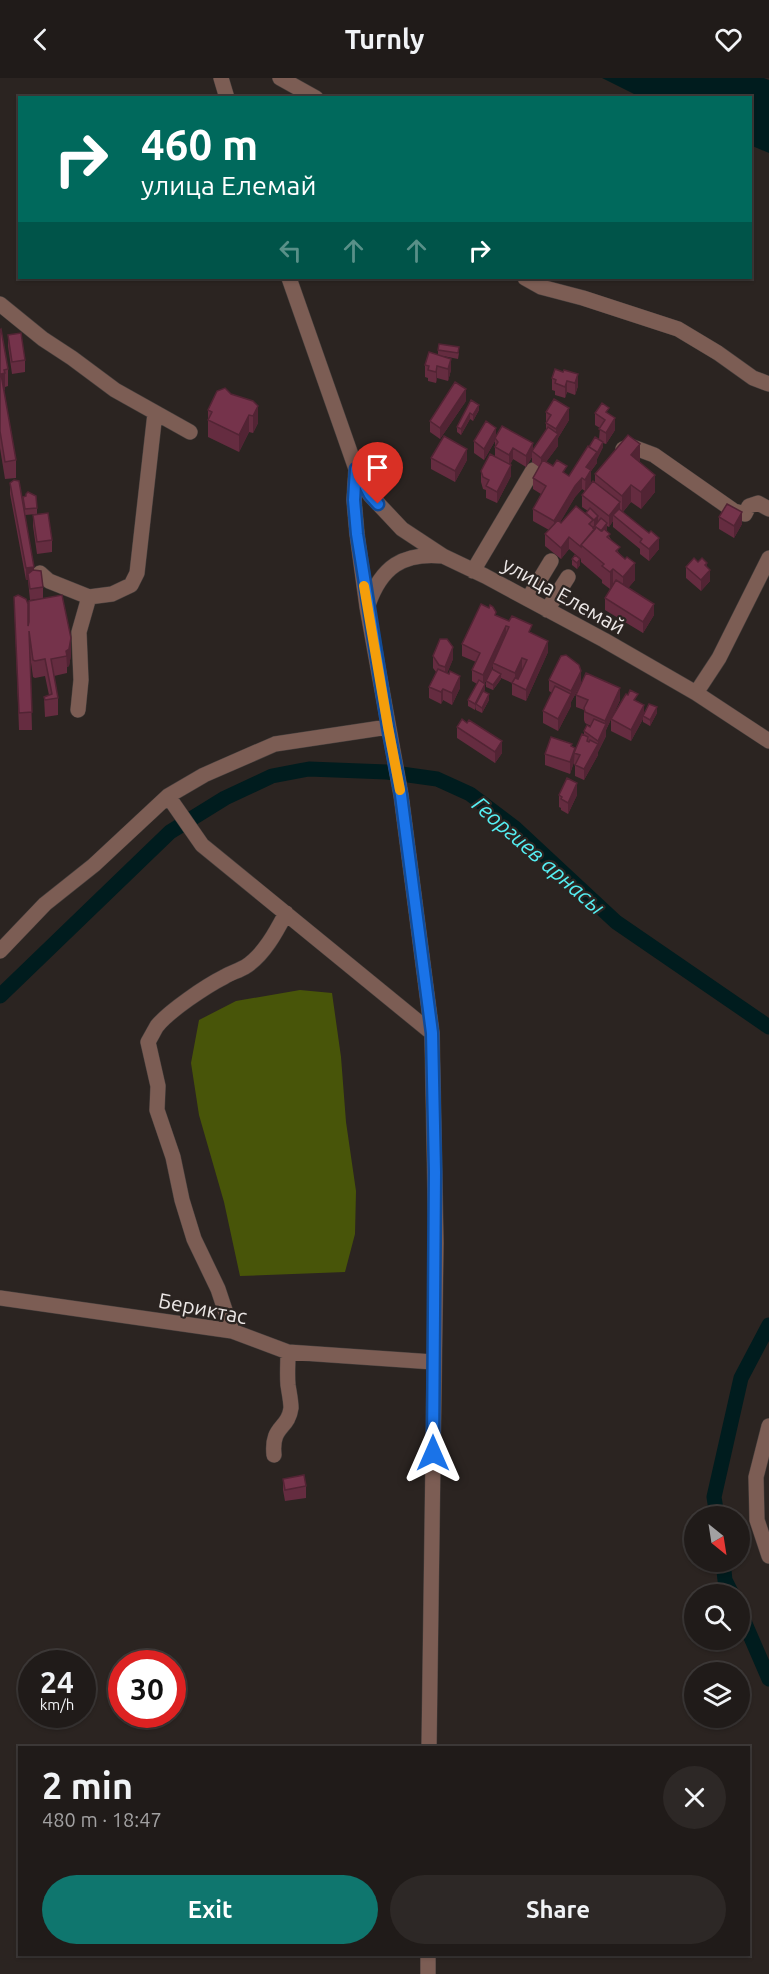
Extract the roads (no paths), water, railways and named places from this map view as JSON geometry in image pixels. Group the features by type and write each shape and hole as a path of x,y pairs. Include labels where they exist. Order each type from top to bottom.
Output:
{"street":[{"path":"221,78 226,96"},
{"path":"280,78 312,96"},
{"path":"288,279 356,469 354,500 368,608 401,795 432,1033 435,1172 429,1746"},
{"path":"527,279 541,287 678,329 753,378 769,384"},
{"path":"0,304 43,339 115,390 190,432"},
{"path":"40,573 49,581 89,597 112,594 131,585 137,573 155,413"},
{"path":"613,460 619,452 630,446 654,455 734,511 745,514 749,506 758,503 769,509"},
{"name":"улица Елемай","path":"356,469 370,495 402,530 443,556 528,599 696,693 769,741"},
{"path":"473,571 533,470"},
{"path":"368,608 373,590 395,563 428,554 443,556"},
{"path":"696,693 719,658 769,558"},
{"path":"528,599 550,561"},
{"path":"548,610 568,577"},
{"path":"78,710 81,680 79,632 89,597"},
{"path":"0,951 45,904 170,799 204,775 274,744 388,727"},
{"path":"170,799 202,845 432,1033"},
{"path":"232,1331 218,1289 194,1239 182,1200 173,1157 157,1110 158,1086 148,1042 158,1025 181,1006 203,989 245,968 257,957 271,940 286,913"},
{"name":"Бериктас","path":"0,1298 232,1331 288,1352 433,1362"},
{"path":"274,1455 273,1442 277,1430 287,1420 291,1407 288,1352"},
{"path":"769,1426 756,1477 756,1520 769,1556"},
{"path":"428,1956 428,1974"}],"water":[{"path":"602,78 764,78 769,80 769,153 752,146 752,96 638,96"}],"waterway":[{"name":"Георгиев арнасы","path":"0,996 170,832 225,798 272,776 309,769 387,772 437,779 470,794 515,828 616,922 769,1027"},
{"path":"715,1506 714,1497 741,1378 769,1325"},
{"path":"724,1572 727,1584"},
{"path":"750,1635 769,1679"}]}
